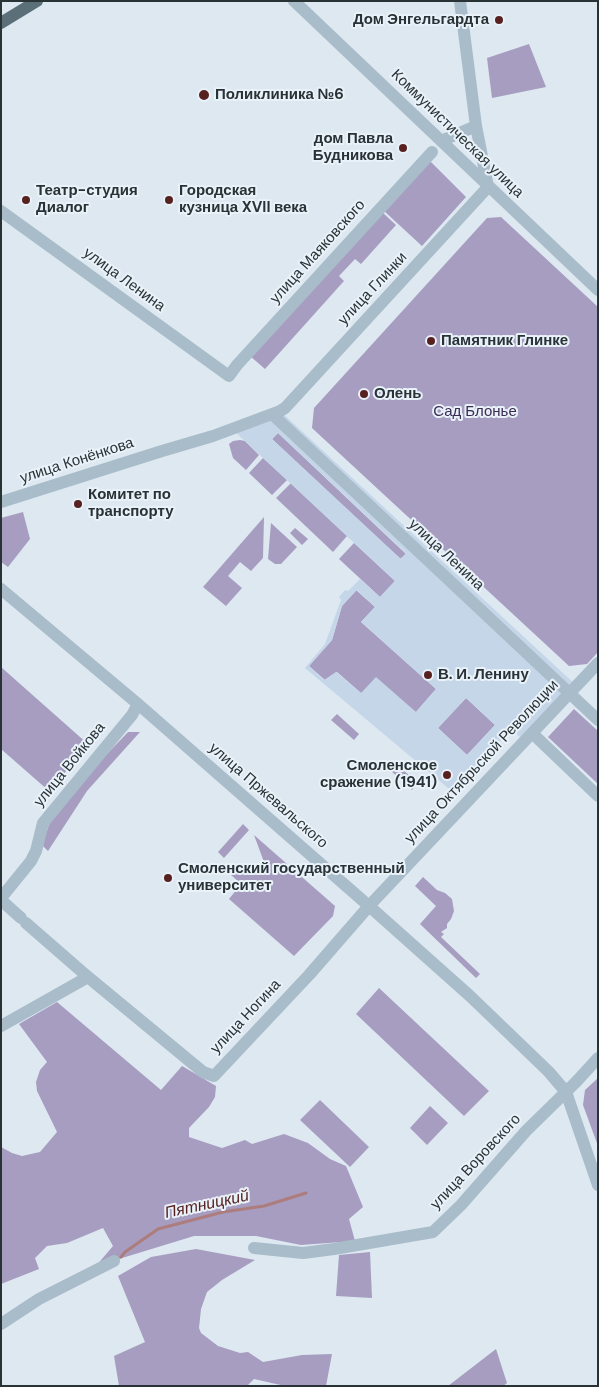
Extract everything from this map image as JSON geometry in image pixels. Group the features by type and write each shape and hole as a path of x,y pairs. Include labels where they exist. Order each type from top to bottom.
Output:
{"main road":[{"path":"1,23 28,3"}],"street":[{"name":"Коммунистическая улица","path":"294,1 598,290"},
{"path":"460,1 476,126 488,187"},
{"path":"441,141 476,126"},
{"path":"462,132 473,133 480,144 479,153 472,160 463,160 457,156 452,145 453,140 462,132"},
{"name":"улица Маяковского","path":"229,376 432,152"},
{"name":"улица Глинки","path":"276,412 285,408 488,187"},
{"name":"улица Ленина","path":"1,212 229,376"},
{"name":"улица Ленина","path":"276,412 598,720"},
{"name":"улица Конёнкова","path":"1,502 213,436 276,412"},
{"name":"улица Пржевальского","path":"1,589 138,704 369,906 470,996 549,1072 566,1092 598,1185"},
{"name":"улица Октябрьской Революции","path":"369,906 598,664"},
{"name":"улица Войкова","path":"1,899 31,861 36,851 43,824 132,715 138,704"},
{"path":"528,737 598,796"},
{"name":"улица Ногина","path":"1,899 88,977 203,1072 214,1076 309,975 369,906"},
{"path":"1,1026 88,977"},
{"name":"улица Воровского","path":"254,1248 303,1253 433,1232 461,1205 526,1131 598,1058"},
{"path":"1,1324 39,1299 114,1261"}],"green space":[{"path":"529,44 546,87 492,98 487,58"},
{"path":"430,161 466,197 422,246 383,210"},
{"path":"382,212 396,225 361,264 355,259 339,276 344,281 265,369 250,356"},
{"name":"Сад Блонье","path":"501,217 598,307 598,652 587,664 569,666 312,428 314,408 487,218"},
{"path":"278,433 406,554 400,559 272,439"},
{"path":"240,440 245,441 259,455 246,470 233,458 229,444"},
{"path":"263,458 287,480 272,495 249,473"},
{"path":"291,483 347,536 333,552 276,498"},
{"path":"23,512 30,539 8,567 1,562 1,518"},
{"path":"264,517 263,558 251,571 240,562 228,576 242,588 226,606 203,587"},
{"path":"271,523 297,547 281,564 275,564 268,559"},
{"path":"295,528 308,539 302,545 290,533"},
{"path":"354,543 395,581 380,597 339,559"},
{"path":"356,590 375,607 361,622 436,689 416,712 361,693 337,672 325,680 309,666 332,640 342,606"},
{"path":"1,667 89,745 49,791 1,749"},
{"path":"466,698 495,725 467,755 438,728"},
{"path":"574,709 598,731 598,784 548,737"},
{"path":"337,714 359,734 354,740 331,720"},
{"path":"128,732 140,732 87,791 48,851 42,845 50,822 88,774"},
{"path":"395,763 418,783 412,790 390,770"},
{"path":"243,824 249,830 224,858 218,852"},
{"path":"254,835 335,906 333,916 294,956 229,899 241,884 230,874 267,870"},
{"path":"423,877 437,890 445,893 452,899 454,911 447,924 447,928 441,932 444,934 441,937 480,974 476,978 420,924 436,906 415,886"},
{"path":"379,988 489,1091 464,1116 356,1014"},
{"path":"57,1002 161,1090 182,1066 216,1086 215,1097 209,1107 189,1128 189,1137 222,1148 245,1140 252,1144 284,1134 308,1143 330,1159 346,1166 363,1207 349,1219 355,1241 301,1245 256,1236 194,1236 96,1266 113,1246 103,1228 67,1243 47,1246 35,1258 39,1269 1,1284 1,1147 22,1156 40,1152 57,1132 37,1091 36,1082 40,1070 47,1062 19,1024"},
{"path":"598,1078 598,1146 583,1105 585,1090"},
{"path":"320,1100 369,1147 350,1167 300,1120"},
{"path":"430,1106 448,1123 427,1145 410,1128"},
{"path":"196,1249 255,1260 222,1280 207,1292 201,1309 199,1328 201,1333 218,1346 240,1353 248,1352 263,1362 302,1355 332,1354 326,1386 285,1386 254,1379 247,1386 119,1386 114,1356 145,1342 118,1276 151,1257"},
{"path":"370,1252 372,1298 336,1296 339,1255"},
{"path":"496,1349 507,1383 503,1386 448,1386"}],"shaded area":[{"path":"280,411 577,686 524,741 511,729 454,793 305,668 325,644 341,600 339,597 345,590 348,591 360,579 380,597 395,581 232,429","holes":["278,433 406,553 401,559 272,439","357,590 375,607 361,622 436,689 416,712 376,677 361,693 336,672 324,680 309,666 332,640 342,606","466,698 495,725 467,755 438,728"]}],"waterway":[{"name":"Пятницкий","path":"121,1257 125,1252 158,1229 223,1212 264,1206 306,1193"}],"place":[{"name":"Дом Энгельгардта","path":"499,20"},
{"name":"Поликлиника №6","path":"204,95"},
{"name":"дом Павла Будникова","path":"403,148"},
{"name":"Театр-студия Диалог","path":"26,200"},
{"name":"Городская кузница XVII века","path":"169,200"},
{"name":"Памятник Глинке","path":"431,341"},
{"name":"Олень","path":"364,394"},
{"name":"Комитет по транспорту","path":"78,504"},
{"name":"В. И. Ленину","path":"428,675"},
{"name":"Смоленское сражение (1941)","path":"447,775"},
{"name":"Смоленский государственный университет","path":"168,878"}]}
